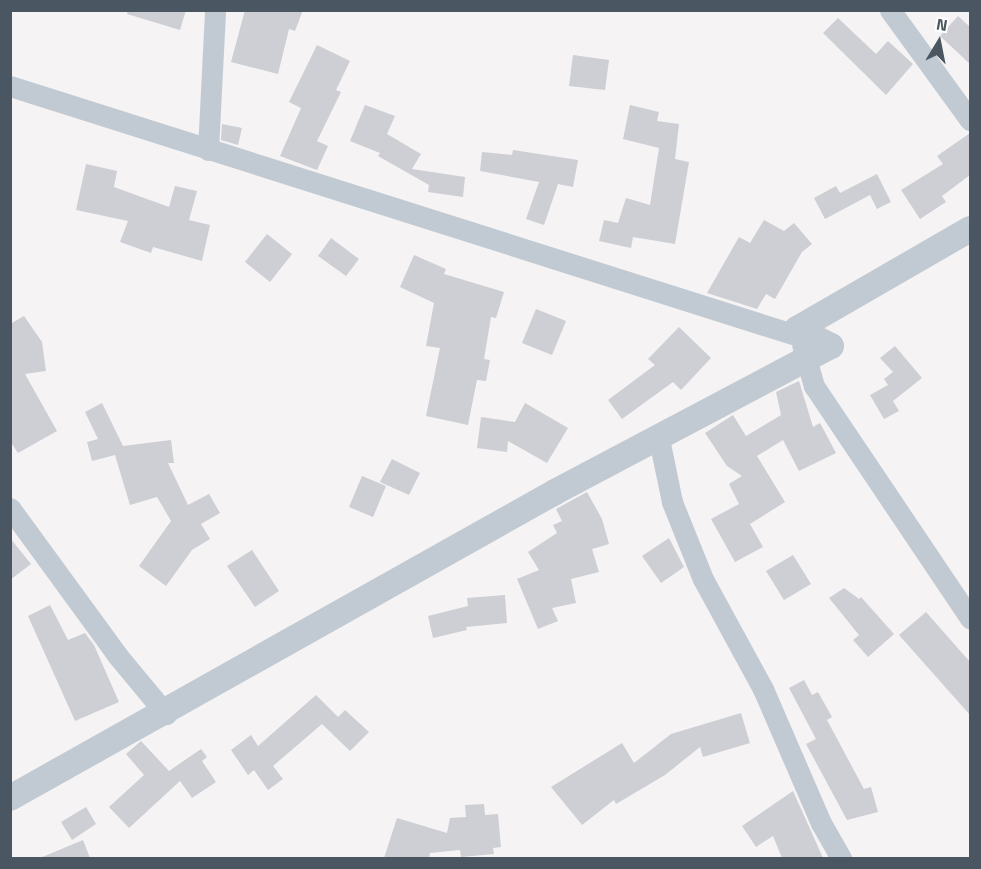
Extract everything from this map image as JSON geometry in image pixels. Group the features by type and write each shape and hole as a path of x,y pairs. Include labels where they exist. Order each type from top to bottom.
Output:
{"street":[{"path":"208,150 215,10"},
{"path":"890,10 970,120"},
{"path":"10,86 831,346"},
{"path":"797,328 970,230"},
{"path":"797,328 831,346"},
{"path":"797,328 814,386 970,618"},
{"path":"10,798 166,714 555,492 831,346"},
{"path":"659,439 672,502 703,579 763,689 820,823 841,858"},
{"path":"10,508 117,655 166,714"}],"building":[{"path":"128,10 186,10 180,30 127,14"},
{"path":"245,10 303,10 295,31 289,29 278,74 231,62"},
{"path":"958,16 970,27 970,64 940,36"},
{"path":"838,18 876,54 888,41 913,64 886,95 823,33"},
{"path":"317,45 350,61 336,90 341,92 317,141 328,146 317,170 280,156 301,108 289,102"},
{"path":"573,55 609,60 605,90 569,86"},
{"path":"365,105 395,116 387,134 421,154 412,169 465,177 463,197 428,192 429,185 378,156 380,153 350,141"},
{"path":"630,105 659,112 657,121 679,124 675,159 689,162 675,244 633,237 631,248 599,241 604,220 618,223 626,198 650,205 659,148 623,139"},
{"path":"222,124 242,128 238,145 221,140"},
{"path":"970,133 970,175 942,196 946,202 920,219 901,190 943,164 937,156"},
{"path":"513,150 578,160 573,187 558,184 544,225 526,219 539,182 480,171 482,152 512,155"},
{"path":"86,164 117,171 114,187 169,207 175,186 197,191 189,220 210,225 202,261 153,247 151,253 120,242 128,221 76,210"},
{"path":"877,174 891,202 877,209 870,195 825,219 814,198 836,186 840,193"},
{"path":"764,220 784,231 794,223 812,244 802,252 775,299 766,294 757,309 707,293 739,237 750,243"},
{"path":"267,234 292,254 270,282 245,262"},
{"path":"331,238 359,259 346,276 318,256"},
{"path":"414,255 446,269 444,274 504,292 496,318 491,317 484,359 490,360 486,381 477,380 468,425 426,416 440,348 426,346 434,303 400,287"},
{"path":"536,309 566,321 552,355 522,343"},
{"path":"24,316 42,342 46,371 25,374 57,431 18,453 10,441 10,324"},
{"path":"679,327 711,358 681,390 673,382 622,419 608,400 655,365 648,359"},
{"path":"895,346 922,378 893,401 899,411 884,419 870,395 888,385 884,379 893,372 880,358"},
{"path":"799,381 813,427 820,423 836,453 799,471 783,440 757,456 785,502 750,524 763,547 735,562 711,519 739,504 729,484 742,476 727,466 705,433 733,415 746,436 781,415 776,392"},
{"path":"102,403 123,446 171,440 174,463 168,463 188,505 209,494 220,513 201,524 210,539 192,550 166,586 139,566 171,521 157,497 130,505 115,455 92,461 87,442 98,439 85,412"},
{"path":"525,403 568,428 547,463 508,441 507,452 477,448 481,417 515,422"},
{"path":"392,459 420,473 409,495 380,482"},
{"path":"362,476 386,486 373,517 349,507"},
{"path":"587,492 602,519 609,544 592,549 599,572 571,579 576,603 552,608 558,621 538,629 517,579 539,570 528,552 557,533 553,525 562,521 556,509"},
{"path":"10,538 31,564 10,580"},
{"path":"669,538 684,567 661,583 642,556"},
{"path":"252,550 279,591 255,607 227,566"},
{"path":"793,555 811,584 784,600 766,571"},
{"path":"844,588 859,599 861,597 894,634 868,657 853,640 859,635 829,598"},
{"path":"505,595 507,623 466,627 467,630 433,638 428,616 468,606 467,598"},
{"path":"50,605 68,640 85,633 94,645 119,702 75,721 28,616"},
{"path":"926,612 970,662 970,715 899,635"},
{"path":"804,680 812,695 818,692 832,717 827,720 864,789 871,787 878,812 847,820 806,744 816,739 789,688"},
{"path":"316,695 338,717 345,710 369,732 350,751 322,724 273,766 283,779 268,790 254,770 248,775 231,750 251,735 258,746"},
{"path":"741,713 750,743 703,757 700,747 665,775 616,804 614,800 582,825 551,787 622,743 634,763 671,734"},
{"path":"141,741 169,771 201,749 207,757 202,761 216,782 192,798 180,781 129,828 109,807 144,775 126,754"},
{"path":"793,791 823,858 782,858 773,836 756,847 742,826"},
{"path":"484,804 485,815 498,814 501,847 493,848 494,854 461,857 460,850 430,853 429,858 384,858 397,818 447,833 450,818 466,817 465,805"},
{"path":"86,807 96,824 72,840 61,822"},
{"path":"83,840 90,858 40,858"}]}
